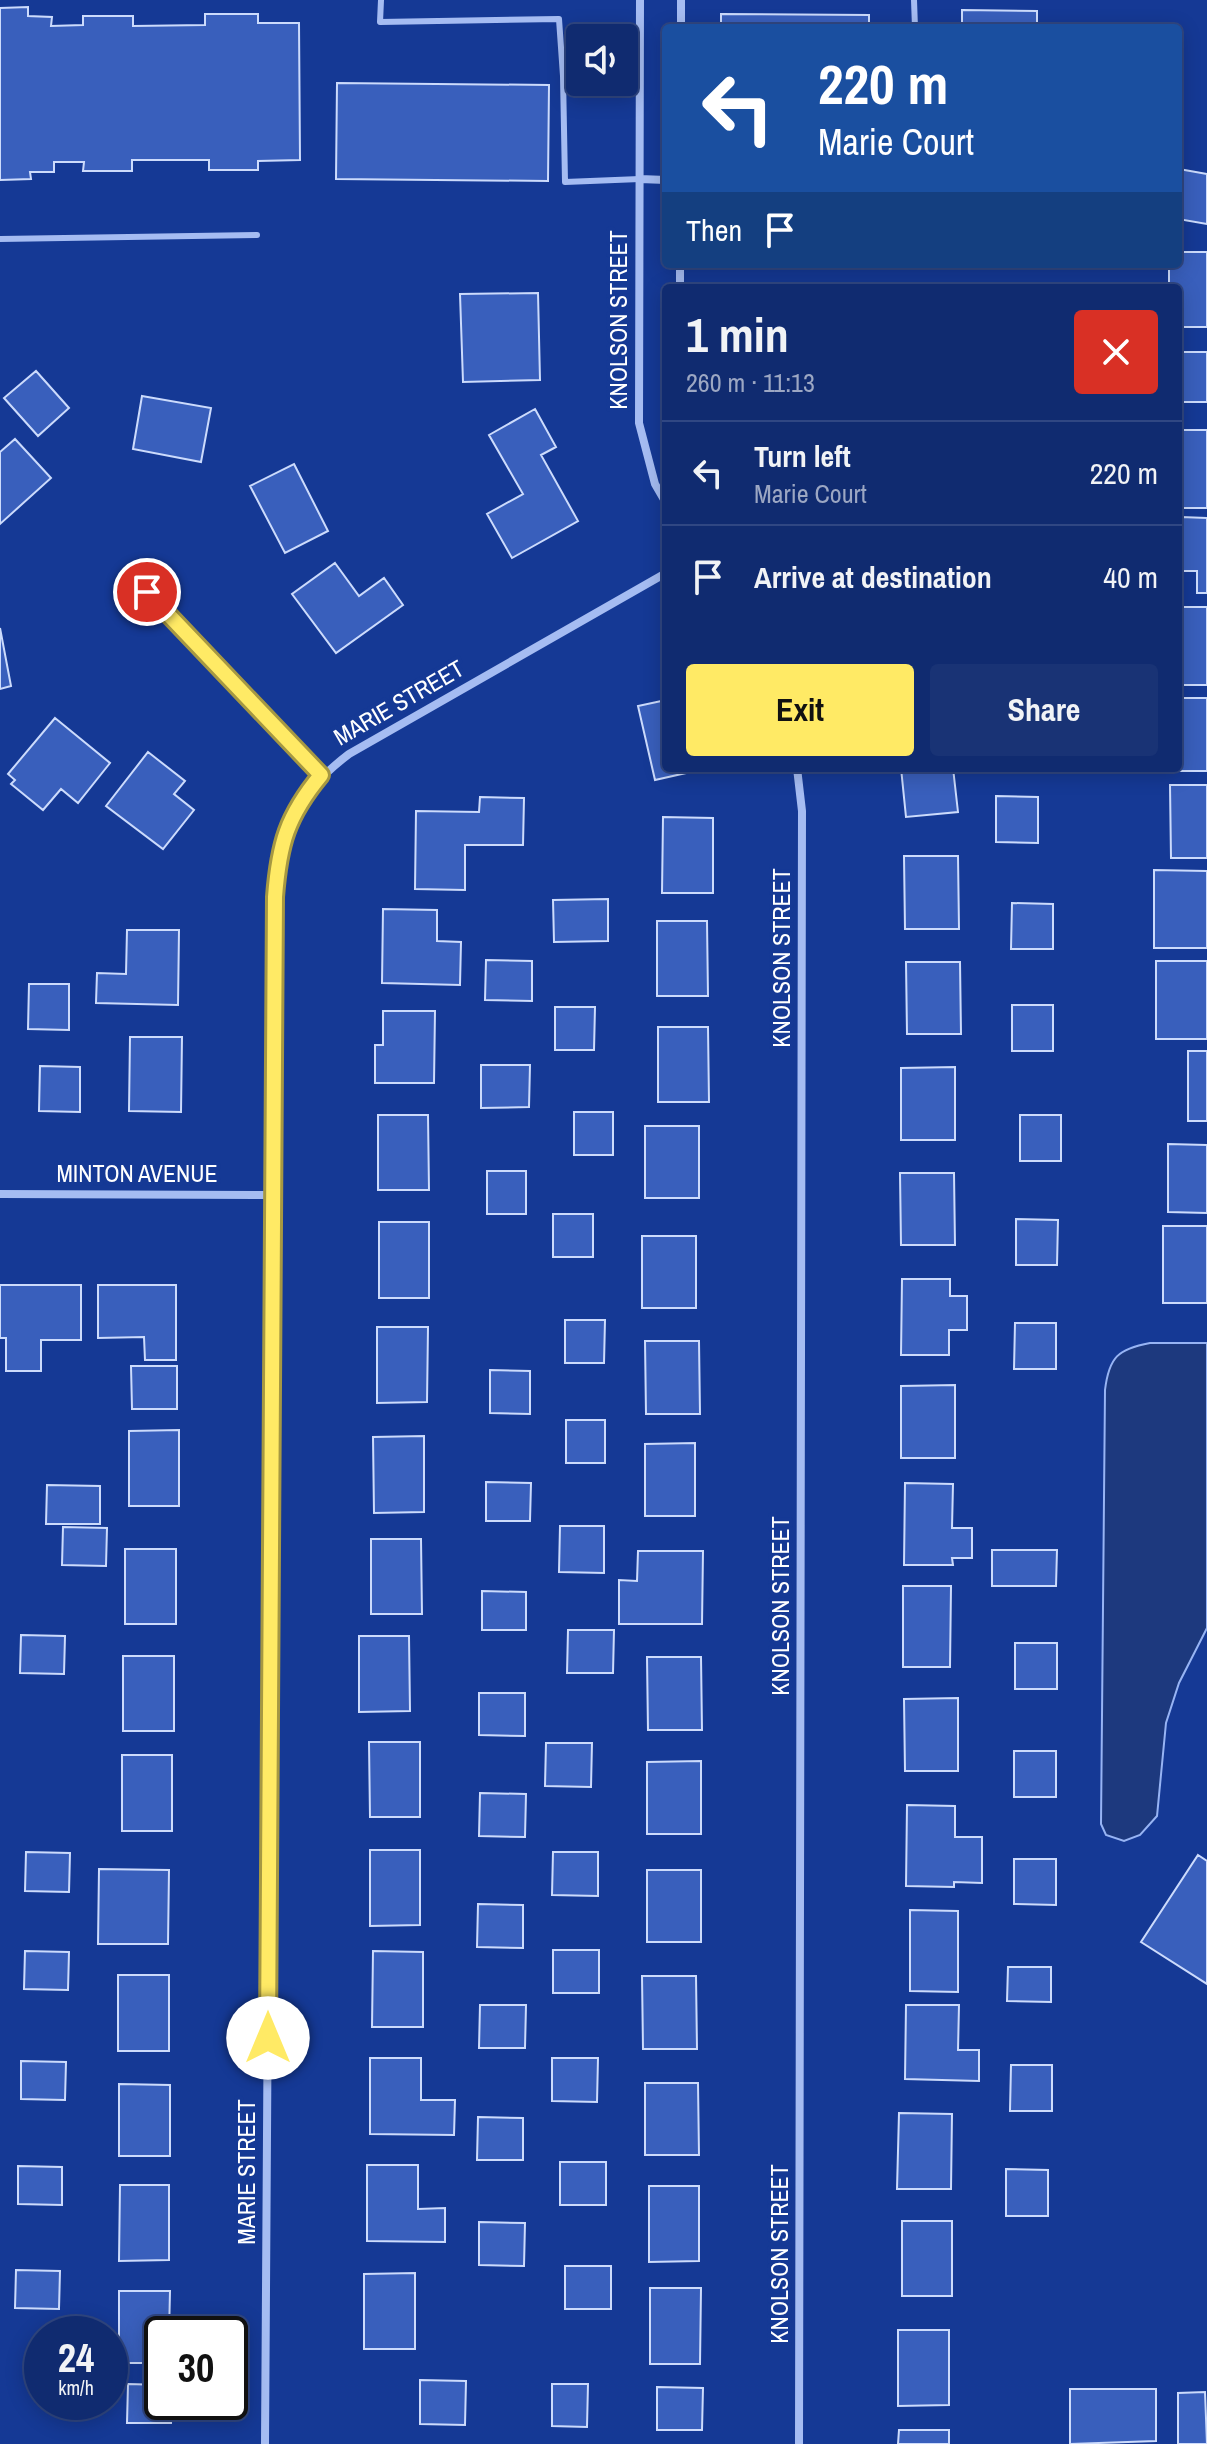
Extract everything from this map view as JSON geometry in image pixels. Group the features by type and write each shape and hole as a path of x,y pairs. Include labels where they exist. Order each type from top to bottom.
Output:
{"street":[{"name":"KNOLSON STREET","path":"640,0 639,423 655,484 662,496"},
{"path":"681,0 681,24"},
{"path":"640,179 662,180"},
{"name":"MARIE STREET","path":"265,2444 277,875 288,827 299,802 321,775 349,754 662,575"},
{"path":"147,592 321,775"},
{"name":"KNOLSON STREET","path":"797,772 802,811 799,2444"},
{"name":"MINTON AVENUE","path":"0,1194 273,1195"}],"lane":[{"path":"381,0 380,22 559,19 565,182 640,179"},
{"path":"914,0 915,24"},
{"path":"0,239 257,235"}],"water":[{"path":"1150,1343 1207,1343 1207,1628 1179,1683 1166,1723 1157,1816 1140,1835 1124,1841 1106,1835 1101,1824 1105,1390 1109,1370 1117,1356 1130,1348"}],"building":[{"path":"28,7 28,16 52,17 51,26 83,25 83,16 133,16 133,26 205,25 205,14 258,14 258,23 299,23 300,160 258,161 258,170 209,170 209,160 132,160 132,171 83,171 84,162 54,162 54,172 30,172 31,179 0,180 0,8"},
{"path":"962,10 1037,11 1037,24 962,24"},
{"path":"721,14 869,15 869,24 721,24"},
{"path":"337,83 549,85 548,181 336,179"},
{"path":"1182,170 1207,174 1207,224 1182,220"},
{"path":"1182,252 1207,252 1207,327 1182,327 1182,284 1169,284 1169,268 1182,268"},
{"path":"538,293 540,380 463,382 460,294"},
{"path":"1182,352 1207,352 1207,402 1182,402"},
{"path":"36,371 69,408 38,436 4,398"},
{"path":"142,396 211,408 201,462 133,449"},
{"path":"535,409 556,447 541,455 578,521 512,558 487,514 523,494 489,435"},
{"path":"1182,430 1207,430 1207,508 1182,508"},
{"path":"15,439 51,478 0,524 0,452"},
{"path":"294,464 328,531 285,553 250,486"},
{"path":"1182,517 1207,518 1207,593 1197,593 1197,571 1182,571"},
{"path":"335,563 359,596 384,578 403,605 336,653 292,594"},
{"path":"1182,607 1207,607 1207,685 1182,685"},
{"path":"0,628 11,686 0,689"},
{"path":"1182,698 1207,698 1207,771 1182,771"},
{"path":"662,701 662,772 691,772 655,780 638,706"},
{"path":"55,718 110,763 78,803 61,789 43,810 11,784 15,780 8,774"},
{"path":"148,752 185,781 174,794 194,810 163,849 106,806"},
{"path":"901,772 953,772 958,812 906,817"},
{"path":"1170,785 1207,785 1207,858 1171,858"},
{"path":"996,796 1038,797 1038,843 996,842"},
{"path":"480,797 524,798 523,845 465,845 465,890 415,889 416,811 479,812"},
{"path":"663,817 713,818 713,893 662,893"},
{"path":"904,856 958,856 959,929 905,929"},
{"path":"1154,870 1207,871 1207,948 1154,948"},
{"path":"608,899 608,941 554,942 553,900"},
{"path":"1012,903 1053,904 1053,949 1011,949"},
{"path":"383,909 437,910 437,941 461,942 460,985 382,983"},
{"path":"657,921 707,921 708,996 657,996"},
{"path":"127,930 179,930 178,1005 96,1003 97,973 126,974"},
{"path":"486,960 532,961 532,1001 485,1000"},
{"path":"1156,961 1207,961 1207,1039 1156,1039"},
{"path":"906,962 960,962 961,1034 907,1034"},
{"path":"29,984 69,984 69,1030 28,1029"},
{"path":"1012,1005 1053,1005 1053,1051 1012,1051"},
{"path":"555,1007 595,1007 594,1050 555,1050"},
{"path":"383,1011 435,1011 434,1083 375,1083 375,1045 383,1045"},
{"path":"658,1027 708,1027 709,1102 658,1102"},
{"path":"130,1037 182,1037 181,1112 129,1111"},
{"path":"1188,1051 1207,1051 1207,1121 1188,1121"},
{"path":"481,1065 530,1065 529,1107 481,1108"},
{"path":"40,1066 80,1067 80,1112 39,1111"},
{"path":"955,1067 955,1140 901,1140 901,1068"},
{"path":"574,1112 613,1112 613,1155 574,1155"},
{"path":"378,1115 428,1115 429,1190 378,1190"},
{"path":"1020,1115 1061,1115 1061,1161 1020,1161"},
{"path":"645,1126 699,1126 699,1198 645,1198"},
{"path":"1168,1144 1207,1145 1207,1213 1168,1212"},
{"path":"487,1171 526,1171 526,1214 487,1214"},
{"path":"900,1173 954,1173 955,1245 901,1245"},
{"path":"553,1214 593,1214 593,1257 553,1257"},
{"path":"1016,1219 1058,1220 1057,1265 1016,1265"},
{"path":"379,1222 429,1222 429,1298 379,1298"},
{"path":"1163,1226 1207,1226 1207,1303 1163,1303"},
{"path":"642,1236 696,1236 696,1308 642,1308"},
{"path":"902,1279 950,1279 950,1296 967,1296 967,1330 949,1330 949,1355 901,1355"},
{"path":"0,1285 81,1285 81,1340 41,1340 41,1371 6,1371 6,1338 0,1338"},
{"path":"98,1285 176,1285 176,1360 145,1360 144,1337 98,1338"},
{"path":"565,1320 605,1320 604,1363 565,1363"},
{"path":"1015,1323 1056,1323 1056,1369 1014,1369"},
{"path":"377,1327 428,1327 427,1402 377,1403"},
{"path":"645,1341 699,1341 700,1414 646,1414"},
{"path":"131,1366 177,1366 177,1409 132,1409"},
{"path":"490,1370 530,1371 530,1414 490,1413"},
{"path":"955,1385 955,1458 901,1458 901,1386"},
{"path":"566,1420 605,1420 605,1463 566,1463"},
{"path":"179,1430 179,1506 129,1506 129,1431"},
{"path":"424,1436 424,1512 374,1513 373,1437"},
{"path":"695,1443 695,1516 645,1516 645,1444"},
{"path":"486,1482 531,1483 530,1521 486,1521"},
{"path":"905,1483 953,1484 952,1528 972,1528 972,1558 952,1558 953,1565 904,1565"},
{"path":"47,1485 100,1486 100,1524 46,1524"},
{"path":"560,1526 604,1526 604,1573 559,1572"},
{"path":"63,1527 107,1528 106,1566 62,1565"},
{"path":"371,1539 421,1539 422,1614 371,1614"},
{"path":"125,1549 176,1549 176,1624 125,1624"},
{"path":"992,1550 1057,1550 1056,1586 992,1586"},
{"path":"638,1551 703,1551 702,1624 619,1624 619,1580 637,1581"},
{"path":"903,1586 951,1586 950,1667 903,1667"},
{"path":"482,1591 526,1592 526,1630 482,1630"},
{"path":"568,1630 614,1630 613,1673 567,1673"},
{"path":"21,1635 65,1636 64,1674 20,1673"},
{"path":"359,1636 409,1636 410,1711 359,1712"},
{"path":"1015,1643 1057,1643 1057,1689 1015,1689"},
{"path":"123,1656 174,1656 174,1731 123,1731"},
{"path":"647,1657 701,1657 702,1730 648,1730"},
{"path":"479,1693 525,1693 525,1736 479,1735"},
{"path":"958,1698 958,1771 905,1771 904,1699"},
{"path":"369,1742 420,1742 420,1817 370,1817"},
{"path":"546,1743 592,1743 591,1787 545,1786"},
{"path":"1014,1751 1056,1751 1056,1797 1014,1797"},
{"path":"122,1755 172,1755 172,1831 122,1831"},
{"path":"701,1761 701,1834 647,1834 647,1762"},
{"path":"480,1793 526,1794 525,1837 479,1836"},
{"path":"907,1805 955,1806 955,1837 982,1837 982,1883 954,1882 954,1887 906,1886"},
{"path":"370,1850 420,1850 420,1925 370,1926"},
{"path":"26,1852 70,1853 69,1892 25,1891"},
{"path":"553,1852 598,1852 598,1896 552,1895"},
{"path":"1198,1855 1207,1861 1207,1984 1141,1942"},
{"path":"1014,1859 1056,1859 1056,1905 1014,1904"},
{"path":"99,1869 169,1870 168,1944 98,1944"},
{"path":"647,1870 701,1870 701,1942 647,1942"},
{"path":"478,1904 523,1905 523,1948 477,1947"},
{"path":"910,1910 958,1911 958,1992 910,1991"},
{"path":"553,1950 599,1950 599,1993 553,1993"},
{"path":"25,1951 69,1952 68,1990 24,1989"},
{"path":"373,1951 423,1952 423,2027 372,2027"},
{"path":"1008,1967 1051,1967 1051,2002 1007,2001"},
{"path":"118,1975 169,1975 169,2051 118,2051"},
{"path":"642,1976 696,1976 697,2049 643,2049"},
{"path":"480,2005 526,2005 525,2048 479,2048"},
{"path":"906,2005 959,2005 958,2050 979,2050 979,2081 905,2079"},
{"path":"370,2058 421,2058 421,2100 455,2100 454,2135 370,2134"},
{"path":"552,2058 598,2058 597,2102 552,2101"},
{"path":"21,2061 66,2062 65,2100 21,2099"},
{"path":"1011,2065 1052,2065 1052,2111 1010,2111"},
{"path":"645,2083 698,2083 699,2155 645,2155"},
{"path":"119,2084 170,2085 170,2156 119,2156"},
{"path":"899,2113 952,2114 951,2189 897,2189"},
{"path":"478,2117 523,2118 523,2160 477,2160"},
{"path":"560,2162 606,2162 606,2205 560,2205"},
{"path":"367,2165 418,2165 418,2209 445,2208 445,2242 367,2241"},
{"path":"18,2166 62,2167 62,2205 18,2204"},
{"path":"1006,2169 1048,2170 1048,2216 1006,2216"},
{"path":"120,2185 169,2185 169,2260 119,2261"},
{"path":"649,2186 699,2186 699,2261 649,2262"},
{"path":"902,2221 952,2221 952,2296 902,2296"},
{"path":"479,2222 525,2223 524,2266 479,2265"},
{"path":"565,2266 611,2266 611,2309 565,2309"},
{"path":"16,2270 60,2271 59,2309 15,2308"},
{"path":"415,2273 415,2349 364,2349 364,2274"},
{"path":"650,2288 701,2288 700,2364 650,2364"},
{"path":"119,2291 170,2291 169,2316 144,2316 144,2363 128,2363 128,2316 119,2316"},
{"path":"898,2330 949,2330 949,2405 898,2406"},
{"path":"420,2380 466,2381 465,2425 420,2424"},
{"path":"128,2384 144,2384 144,2420 171,2420 171,2423 127,2423"},
{"path":"552,2384 588,2384 587,2427 552,2426"},
{"path":"657,2387 703,2388 702,2430 657,2430"},
{"path":"1070,2389 1156,2389 1156,2441 1070,2444"},
{"path":"1205,2392 1207,2444 1178,2444 1178,2393"},
{"path":"899,2430 949,2430 949,2444 898,2444"}],"route":[{"path":"147,592 321,775 299,802 288,827 275,897 268,2038"}]}
